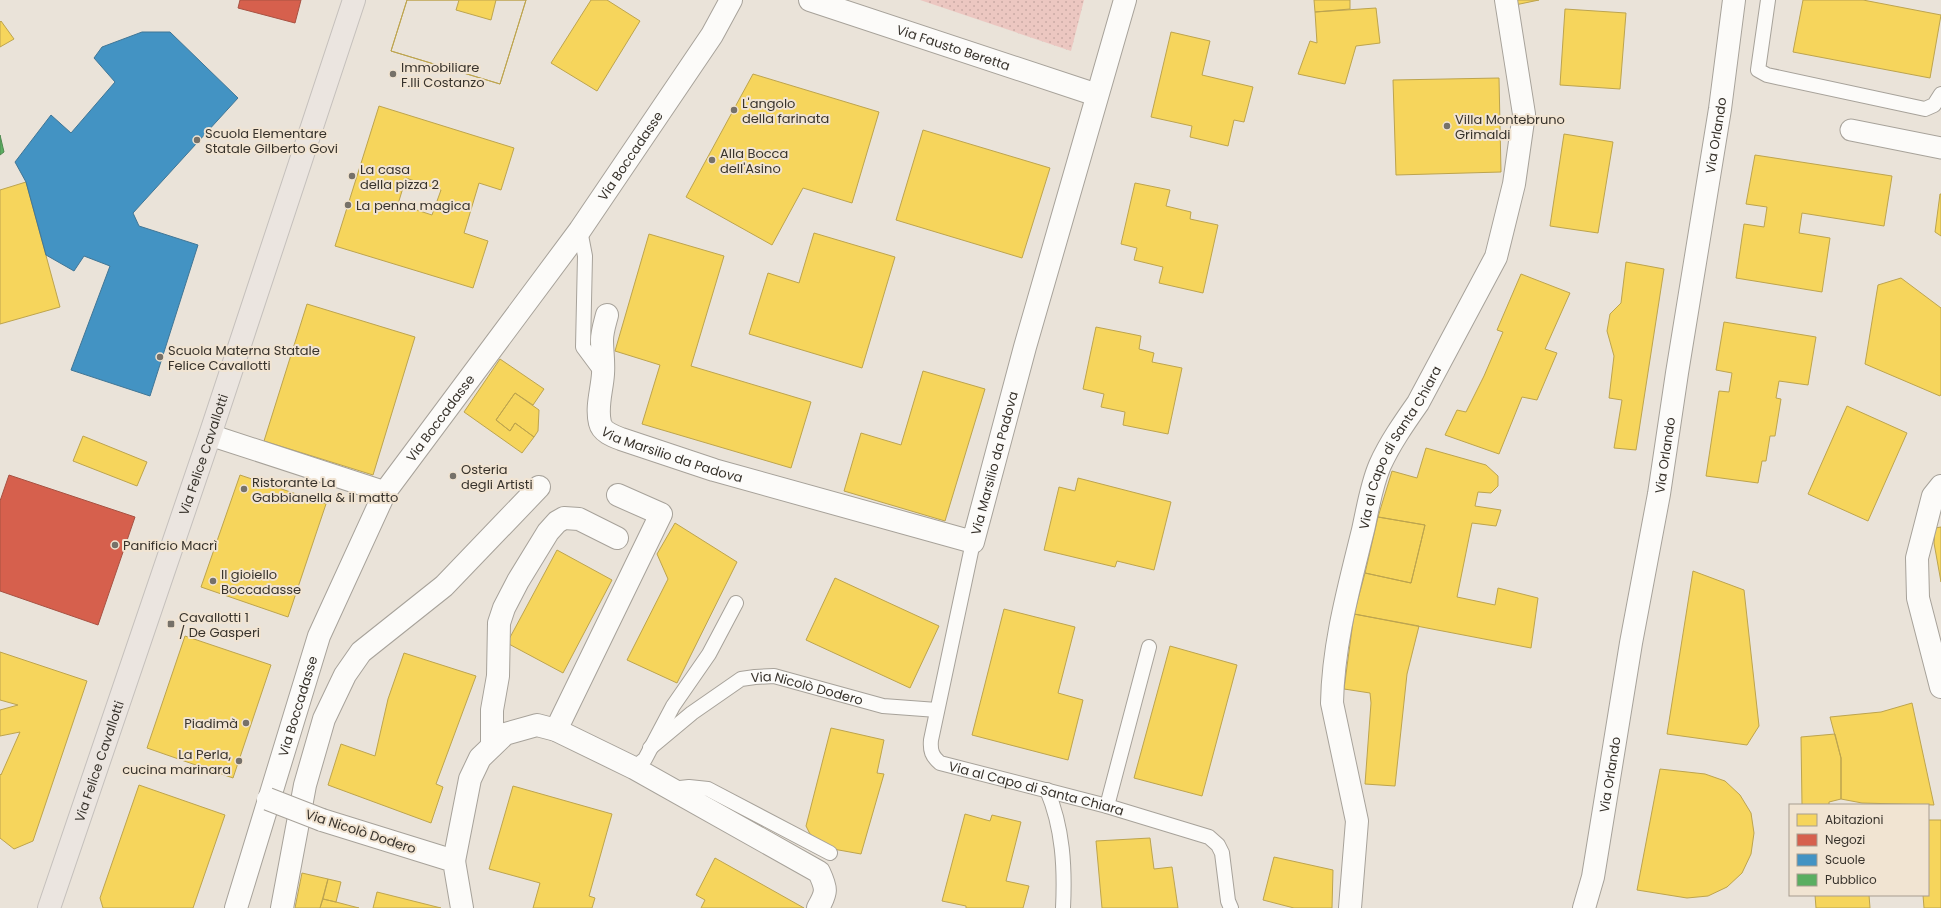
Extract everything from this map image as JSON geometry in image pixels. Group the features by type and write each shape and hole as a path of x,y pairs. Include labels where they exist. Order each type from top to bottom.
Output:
{"main road":[{"name":"Via Felice Cavallotti","path":"49,908 210,435 354,0"}],"street":[{"name":"Via Boccadasse","path":"236,908 268,799 319,636 385,492 580,230 712,35 731,0"},
{"name":"Via Fausto Beretta","path":"810,0 1098,95"},
{"name":"Via Marsilio da Padova","path":"607,315 602,339 604,354 599,409 600,424 604,430 621,439 714,470 973,542 1026,347 1125,0"},
{"name":"Via al Capo di Santa Chiara","path":"1350,908 1357,821 1332,703 1332,685 1341,618 1372,487 1380,466 1402,425 1418,403 1496,257 1514,184 1524,114 1506,0"},
{"name":"Via Orlando","path":"1584,908 1593,877 1631,643 1659,494 1676,373 1720,109 1734,0"},
{"path":"1851,130 1941,148"},
{"path":"210,435 385,492"},
{"path":"1941,486 1933,496 1917,558 1918,598 1941,687"},
{"path":"282,908 305,785 324,719 345,675 361,652 444,586 539,487"},
{"path":"556,730 661,514 618,495"},
{"path":"492,746 492,710 498,676 499,623 504,608 518,580 548,532 557,522 564,518 572,517 579,519 617,538"},
{"path":"462,908 454,861 470,779 480,758 505,734 536,725 556,730 634,768 819,872 825,883 826,893 818,908"},
{"name":"Via Nicolò Dodero","path":"268,799 322,820 454,861"}],"lane":[{"path":"1768,0 1758,70 1767,75 1925,110 1934,105 1941,94"},
{"path":"580,230 585,256 583,347 603,374"},
{"name":"Via al Capo di Santa Chiara","path":"973,542 937,710 930,751 934,758 940,763 1107,806 1209,837 1218,845 1222,853 1228,901 1231,908"},
{"name":"Via Nicolò Dodero","path":"634,768 645,758 658,731 673,706 709,654 736,603"},
{"path":"1107,806 1149,647"},
{"name":"Via Nicolò Dodero","path":"650,748 692,713 741,679 755,677 774,676 882,706 937,710"},
{"path":"671,789 689,787 708,789 830,853"},
{"path":"1047,790 1055,809 1060,827 1063,908"}],"shaded area":[{"path":"920,0 1084,0 1071,51"}],"building: Abitazioni":[{"path":"407,0 459,0 456,10 491,20 496,0 526,0 500,84 391,51"},
{"path":"407,0 526,0 500,84 391,51"},
{"path":"591,0 607,0 640,21 597,91 551,63"},
{"path":"1314,0 1350,0 1350,9 1315,12"},
{"path":"1515,0 1539,0 1515,5"},
{"path":"1803,0 1863,0 1941,15 1930,78 1793,52"},
{"path":"1376,8 1380,43 1356,46 1345,84 1298,74 1310,41 1317,43 1315,12"},
{"path":"1565,9 1626,13 1620,89 1560,85"},
{"path":"1,21 14,39 0,47 0,22"},
{"path":"1171,32 1210,41 1202,75 1253,87 1244,122 1234,120 1228,146 1190,137 1192,126 1151,117"},
{"path":"753,74 879,112 852,203 803,188 772,245 686,197"},
{"name":"Villa Montebruno Grimaldi","path":"1499,78 1501,172 1396,175 1393,80"},
{"path":"379,106 514,148 501,190 479,183 464,233 488,241 473,288 335,246","holes":["406,178 441,190 432,215 398,204"]},
{"path":"923,130 1050,168 1022,258 896,220"},
{"path":"1564,134 1613,142 1598,233 1550,226"},
{"path":"1755,155 1892,176 1884,226 1802,213 1799,233 1830,238 1822,292 1736,278 1744,224 1764,227 1767,207 1746,204"},
{"path":"26,182 60,307 0,324 0,190"},
{"path":"1135,183 1170,190 1166,206 1191,212 1190,219 1218,225 1203,293 1159,283 1163,267 1134,260 1137,248 1121,244"},
{"path":"1941,194 1941,236 1935,232"},
{"path":"814,233 895,257 862,368 749,334 768,273 799,283"},
{"path":"649,234 724,256 691,366 811,402 791,468 642,424 660,365 615,351"},
{"path":"1626,262 1664,269 1636,450 1614,448 1622,400 1609,398 1614,356 1607,331 1610,314 1621,303"},
{"path":"1521,274 1570,293 1545,349 1557,353 1537,400 1522,397 1499,454 1445,435 1457,410 1466,412 1484,376 1503,332 1497,330"},
{"path":"1901,278 1941,308 1940,396 1865,364 1878,285"},
{"path":"307,304 415,337 373,475 264,441"},
{"path":"1724,322 1816,337 1808,385 1779,381 1776,398 1781,399 1775,436 1770,436 1766,461 1762,461 1758,483 1706,476 1719,391 1729,392 1732,373 1716,370"},
{"path":"1096,327 1141,336 1139,349 1154,353 1152,362 1182,368 1168,434 1123,425 1125,412 1101,407 1104,394 1083,389"},
{"path":"500,359 544,389 533,405 515,393 496,420 510,431 515,423 534,437 522,453 464,412"},
{"path":"923,371 985,389 945,521 844,491 861,433 901,445"},
{"path":"515,393 539,410 538,431 534,437 515,423 510,431 496,420"},
{"path":"1847,406 1907,433 1868,521 1808,494"},
{"path":"83,436 147,462 137,486 73,461"},
{"path":"1426,448 1486,465 1498,476 1498,486 1491,493 1478,492 1475,506 1501,510 1496,526 1472,523 1457,597 1495,605 1498,588 1538,598 1531,648 1354,614 1365,573 1411,583 1425,525 1378,517 1392,471 1417,478"},
{"path":"240,475 326,504 288,617 201,587"},
{"path":"1078,478 1171,502 1154,570 1117,561 1115,567 1044,550 1059,487 1075,491"},
{"path":"1378,517 1425,525 1411,583 1365,573"},
{"path":"675,523 737,562 677,683 627,660 668,579 657,554"},
{"path":"1941,527 1941,582 1934,543 1935,528"},
{"path":"557,550 612,580 563,673 507,643"},
{"path":"1693,571 1744,590 1759,726 1747,745 1667,734"},
{"path":"835,578 939,626 910,688 806,640"},
{"path":"1004,609 1075,627 1058,693 1083,700 1068,760 972,735"},
{"path":"1354,614 1419,626 1407,674 1395,786 1365,784 1371,703 1370,693 1344,689"},
{"path":"185,636 271,665 233,778 147,748"},
{"path":"1170,646 1237,665 1202,796 1134,778"},
{"path":"0,652 87,681 33,841 14,849 0,838 0,774 1,775 20,732 0,736 0,710 18,705 0,700"},
{"path":"404,653 476,676 436,784 443,787 431,823 328,785 341,744 375,756 388,699"},
{"path":"1912,703 1934,805 1862,803 1841,799 1841,758 1830,717 1881,712"},
{"path":"831,728 884,740 877,773 884,774 861,854 833,849 810,834 806,826"},
{"path":"1835,734 1841,758 1841,799 1829,802 1829,804 1802,804 1801,737"},
{"path":"1660,769 1705,774 1725,781 1740,795 1751,813 1754,833 1751,854 1742,873 1727,887 1708,896 1687,898 1637,890"},
{"path":"139,785 225,815 193,908 103,908 100,898"},
{"path":"513,786 612,814 589,896 595,898 592,908 533,908 540,883 489,869"},
{"path":"965,814 990,821 992,815 1021,822 1006,881 1029,886 1023,908 966,908 966,906 942,901"},
{"path":"1929,820 1941,820 1941,908 1924,908 1923,896 1929,896"},
{"path":"1150,838 1154,869 1172,867 1178,908 1102,908 1096,841"},
{"path":"1274,857 1333,870 1332,908 1294,908 1263,900"},
{"path":"715,858 804,908 701,908 705,900 696,895"},
{"path":"302,873 328,879 320,908 295,908"},
{"path":"328,879 341,882 336,902 323,899"},
{"path":"377,892 441,908 373,908"},
{"path":"1815,896 1869,896 1870,908 1816,908"},
{"path":"323,899 336,902 359,908 320,908"}],"building: Negozi":[{"path":"240,0 301,0 295,23 238,8"},
{"path":"9,475 135,517 98,625 0,591 0,501"}],"building: Scuole":[{"path":"142,32 170,32 238,98 133,213 139,226 198,245 150,396 71,370 110,266 84,256 74,271 46,255 26,182 15,162 51,115 71,133 115,82 94,58 102,47"}],"building: Pubblico":[{"path":"0,135 4,152 0,155"}],"place":[{"name":"Immobiliare F.lli Costanzo","path":"393,74"},
{"name":"L'angolo della farinata","path":"734,110"},
{"name":"Villa Montebruno Grimaldi","path":"1447,126"},
{"name":"Scuola Elementare Statale Gilberto Govi","path":"197,140"},
{"name":"Alla Bocca dell'Asino","path":"712,160"},
{"name":"La casa della pizza 2","path":"352,176"},
{"name":"La penna magica","path":"348,205"},
{"name":"Scuola Materna Statale Felice Cavallotti","path":"160,357"},
{"name":"Osteria degli Artisti","path":"453,476"},
{"name":"Ristorante La Gabbianella & il matto","path":"244,489"},
{"name":"Panificio Macrì","path":"115,545"},
{"name":"Il gioiello Boccadasse","path":"213,581"},
{"name":"Cavallotti 1 / De Gasperi","path":"171,624"},
{"name":"Piadimà","path":"246,723"},
{"name":"La Perla, cucina marinara","path":"239,761"}]}
